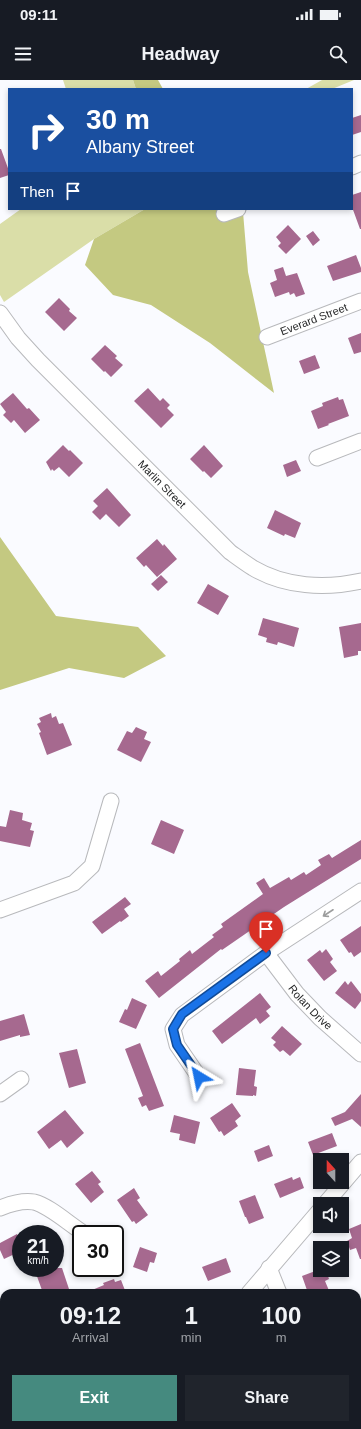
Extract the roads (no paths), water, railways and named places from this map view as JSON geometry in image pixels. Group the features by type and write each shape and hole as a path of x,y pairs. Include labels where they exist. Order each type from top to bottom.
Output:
{"street":[{"path":"224,214 235,210"},
{"name":"Everard Street","path":"267,337 361,301"},
{"name":"Marlin Street","path":"0,313 18,338 38,360 230,552 254,568 285,580 325,586 361,581"},
{"path":"316,458 361,441"},
{"path":"0,910 74,883 92,866 111,801"},
{"path":"199,1077 177,1045 173,1029 182,1014 266,953 361,891"},
{"name":"Rolan Drive","path":"266,953 297,994 320,1018 361,1054"},
{"path":"0,1094 21,1079"},
{"path":"331,1197 361,1162"},
{"path":"0,1208 15,1203 33,1202 51,1210 72,1226"},
{"path":"252,1289 313,1218"},
{"path":"269,1268 277,1289"}]}
